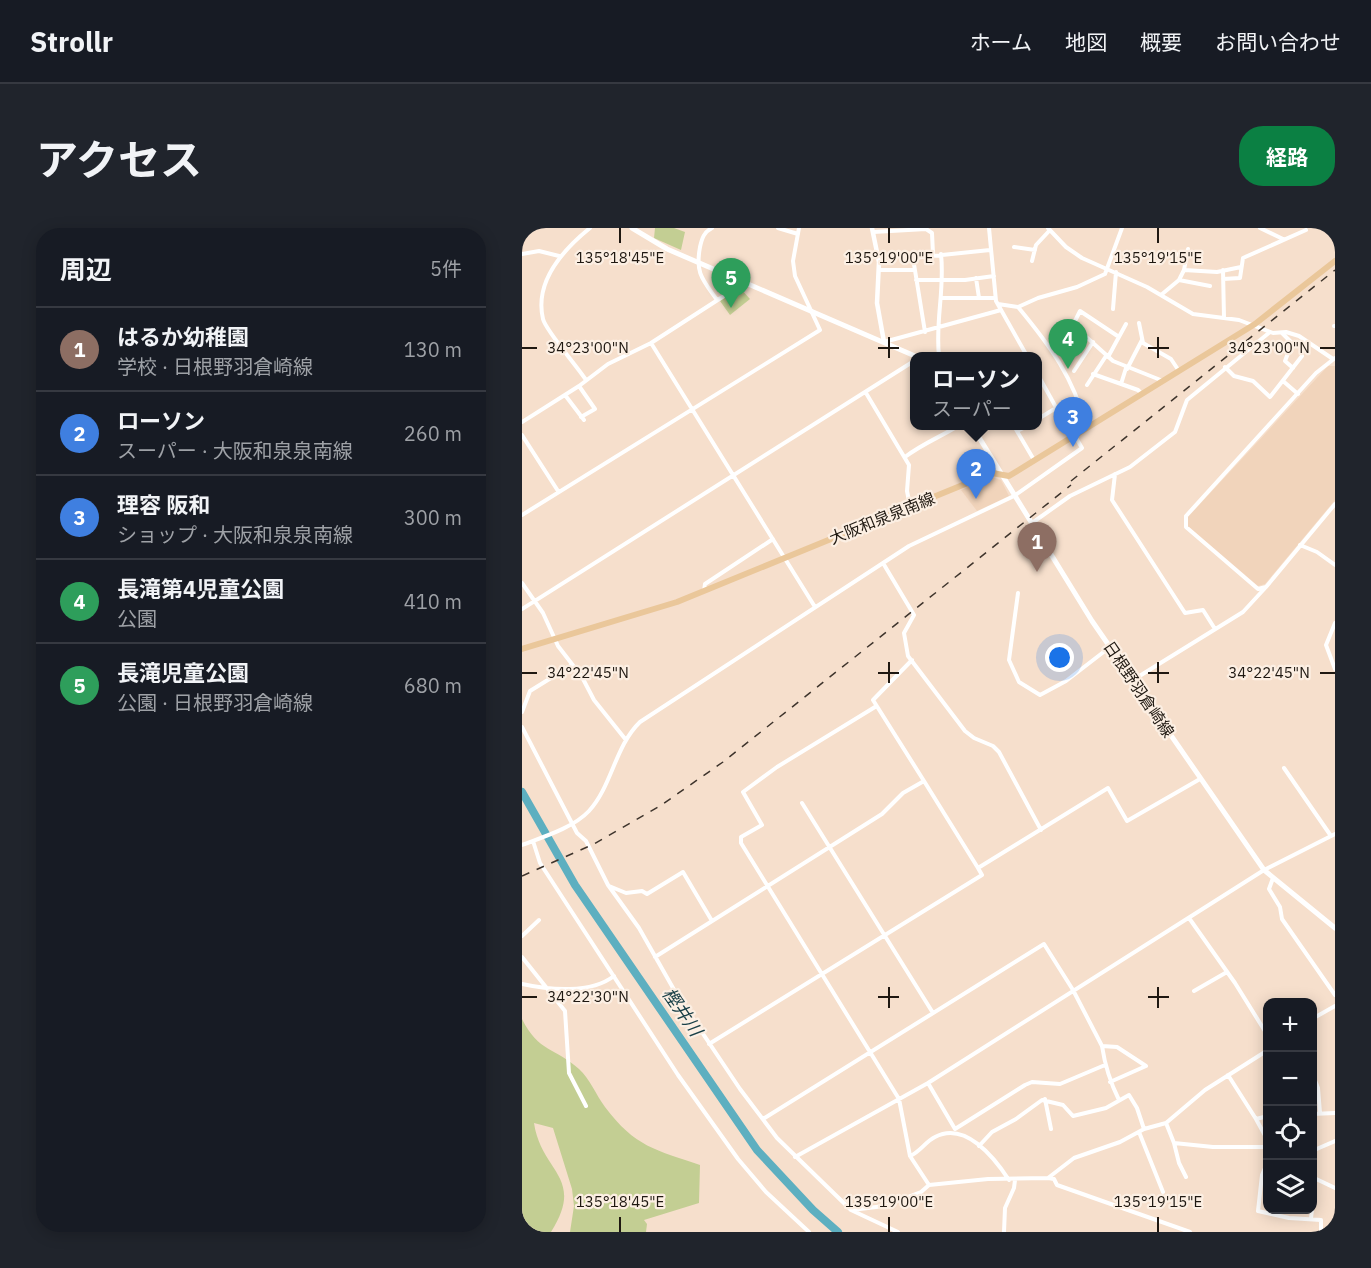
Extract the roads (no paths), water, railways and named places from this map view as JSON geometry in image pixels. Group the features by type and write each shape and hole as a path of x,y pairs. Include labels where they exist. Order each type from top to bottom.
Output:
{"main road":[{"path":"632,228 648,239 697,262 884,342 910,356"},
{"name":"大阪和泉泉南線","path":"522,649 657,609 704,592 992,473 1009,476 1255,324 1335,261"},
{"name":"日根野羽倉崎線","path":"974,430 1110,647 1264,870 1335,928"}],"street":[{"path":"586,380 543,320 544,289 559,256 590,228"},
{"path":"712,228 704,235 697,262 699,274 717,300"},
{"path":"778,228 798,234"},
{"path":"522,515 820,330 795,276 793,261 799,228"},
{"path":"989,228 995,298 1024,352"},
{"path":"998,304 1018,307 1038,298 1077,287 1105,274 1122,228"},
{"path":"1260,228 1283,239"},
{"path":"933,254 932,233 926,229 873,230 878,246 880,270 877,303 884,342 1001,310"},
{"path":"1032,261 1035,250 1049,229 1066,247 1161,295 1193,314 1255,324 1270,332 1299,336 1334,359 1298,394 1186,516 1186,527 1258,589 1266,587"},
{"path":"1223,279 1240,278 1243,258 1306,230"},
{"path":"1014,247 1035,250"},
{"path":"1161,295 1179,280 1184,270 1188,249"},
{"path":"925,332 913,258 933,254 990,250"},
{"path":"522,254 539,251 559,256"},
{"path":"1170,253 1186,256"},
{"path":"938,352 936,329 942,298 941,254"},
{"path":"1184,270 1223,270 1241,267"},
{"path":"880,270 914,270"},
{"path":"1223,270 1224,318"},
{"path":"1113,309 1116,272"},
{"path":"916,280 994,276"},
{"path":"976,278 979,298"},
{"path":"1179,280 1210,286"},
{"path":"522,422 579,386 608,364 651,343 744,282"},
{"path":"942,298 995,298"},
{"path":"1018,307 1048,344 1076,391 1087,428"},
{"path":"1119,337 1080,311 1073,325 1107,356 1127,368 1164,381"},
{"path":"1139,323 1142,340 1147,347 1171,359 1179,372"},
{"path":"1087,384 1126,324"},
{"path":"1031,523 1070,496 1130,467 1175,432 1187,400 1270,332"},
{"path":"1282,332 1292,343 1285,361 1293,368"},
{"path":"1121,384 1142,340"},
{"path":"1074,372 1093,342"},
{"path":"651,343 815,607"},
{"path":"1225,367 1234,376 1253,381 1270,397 1302,356"},
{"path":"522,609 866,393 910,362"},
{"path":"1093,374 1138,390 1142,394"},
{"path":"1283,381 1298,394"},
{"path":"522,846 571,824 594,805 626,740 640,722 909,546 1014,496 1082,448 1042,385"},
{"path":"565,395 583,419 595,409 579,386"},
{"path":"866,393 909,465 907,491 910,506"},
{"path":"1042,417 1056,408"},
{"path":"905,457 922,444 939,439 952,430"},
{"path":"1021,430 1017,432 1034,460"},
{"path":"522,435 558,492"},
{"path":"1116,474 1112,500 1185,613 1203,610 1215,629"},
{"path":"1133,680 1247,608 1335,504"},
{"path":"704,592 705,584 774,539"},
{"path":"1300,545 1317,552 1335,565"},
{"path":"883,563 914,615 904,633 905,646 912,660 965,731 996,748 1041,830"},
{"path":"522,583 532,602 543,613 555,639 582,677 594,700 626,740"},
{"path":"1018,593 1009,660 1020,682 1040,695 1066,681 1110,647"},
{"path":"1335,623 1326,645 1335,669"},
{"path":"709,1044 982,875 875,707 873,700 912,660"},
{"path":"522,708 530,691 572,665"},
{"path":"875,707 777,767 743,792 762,825 741,837 741,843 899,1099 910,1156 929,1185"},
{"path":"522,728 571,824 586,841 608,885 709,1044 763,1119 795,1157 851,1210 898,1232"},
{"path":"795,1157 928,1083 1264,870 1333,835 1284,768"},
{"path":"978,868 1108,788 1127,821 1200,779"},
{"path":"655,957 882,814 903,793 924,781"},
{"path":"802,803 933,1013"},
{"path":"534,840 540,863 678,1075 738,1159 766,1192 809,1232"},
{"path":"608,885 626,893 642,891 647,894 683,872 712,921"},
{"path":"1273,878 1269,889 1280,907 1282,919 1335,995"},
{"path":"1189,918 1228,972 1263,1028"},
{"path":"522,936 538,920"},
{"path":"763,1119 1044,944 1073,990 1102,1046 1110,1082 1119,1100"},
{"path":"522,957 565,1011 569,1073 586,1106"},
{"path":"1194,991 1228,972"},
{"path":"522,984 546,989 592,986 614,976"},
{"path":"1317,1016 1335,1006"},
{"path":"1102,1046 1117,1047 1146,1066 1110,1082"},
{"path":"1048,1178 1074,1158 1120,1142 1144,1129 1166,1124 1205,1090 1265,1052"},
{"path":"910,1156 936,1136 956,1130 1025,1085 1032,1082 1060,1084 1105,1065"},
{"path":"1228,1076 1263,1132"},
{"path":"928,1083 956,1130 967,1135 979,1146 1009,1180"},
{"path":"1317,1086 1320,1113"},
{"path":"979,1146 997,1128 1045,1099 1063,1105 1073,1116 1106,1108 1129,1095 1137,1108 1144,1129"},
{"path":"1045,1099 1051,1129"},
{"path":"1317,1113 1335,1113"},
{"path":"1256,1119 1263,1117"},
{"path":"1166,1124 1186,1177"},
{"path":"1138,1132 1162,1192"},
{"path":"1317,1149 1335,1141"},
{"path":"1174,1143 1214,1147 1263,1147"},
{"path":"1263,1173 1258,1211 1263,1212"},
{"path":"851,1210 884,1206 921,1192 929,1185 988,1179 1048,1178 1054,1179 1057,1185 1190,1232"},
{"path":"1004,1232 1005,1208 1014,1188 1014,1180"},
{"path":"1317,1180 1335,1188"},
{"path":"1271,1214 1289,1218 1321,1220 1321,1232"},
{"path":"1311,1214 1311,1218"}],"waterway":[{"name":"樫井川","path":"522,792 575,885 757,1150 813,1210 838,1232"}],"railway":[{"path":"1071,481 1335,270"},
{"path":"522,876 594,844 660,806 723,762 1071,485"}],"place":[{"name":"長滝児童公園","path":"731,308"},
{"name":"長滝第4児童公園","path":"1068,369"},
{"name":"理容 阪和","path":"1073,447"},
{"name":"ローソン","path":"976,499"},
{"name":"はるか幼稚園","path":"1037,572"}]}
